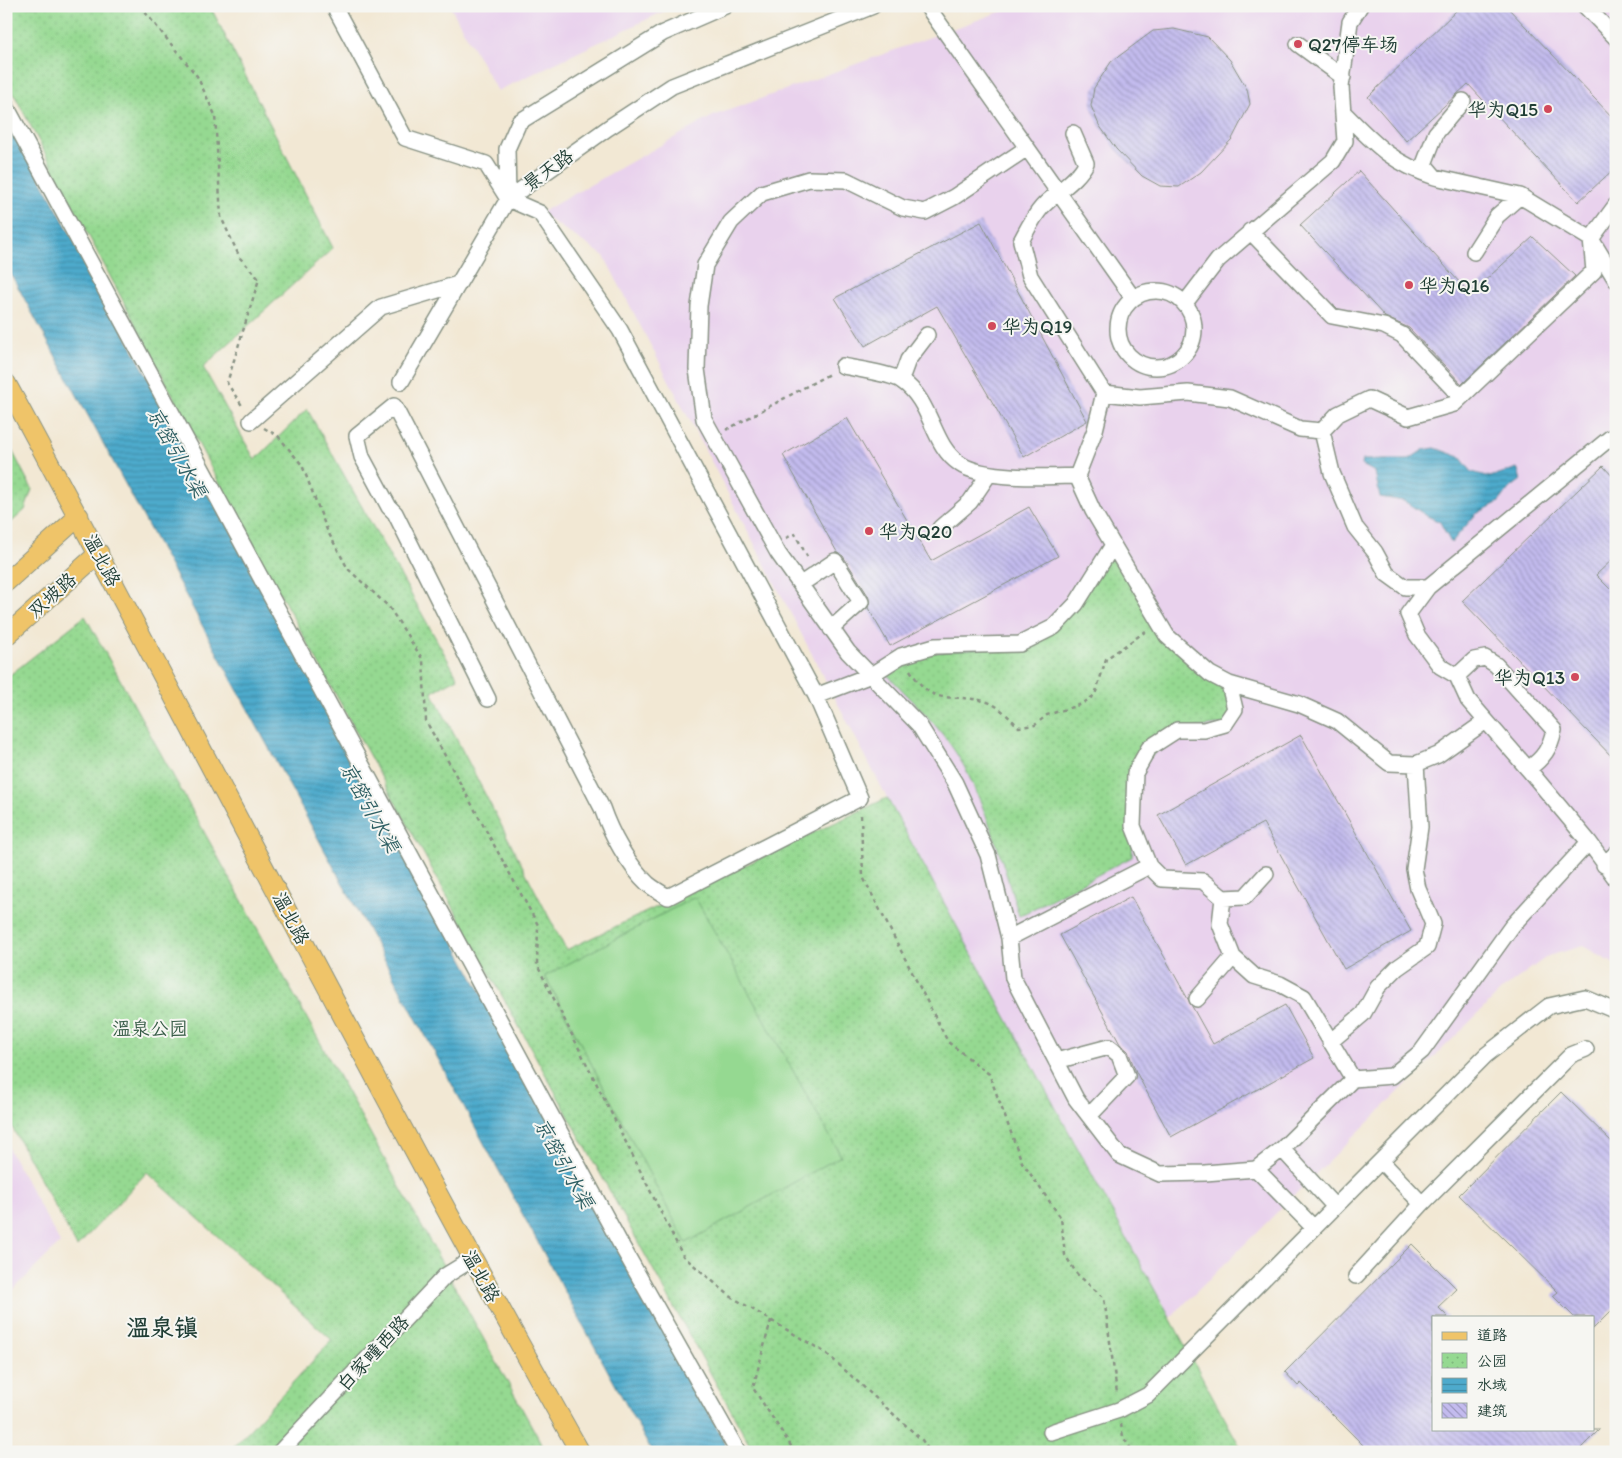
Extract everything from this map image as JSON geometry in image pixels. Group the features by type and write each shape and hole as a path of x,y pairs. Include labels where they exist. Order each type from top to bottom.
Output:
{"main road":[{"name":"温北路","path":"6,383 79,516 471,1260 580,1452"},
{"path":"6,582 79,516"},
{"name":"双坡路","path":"6,636 98,553"}],"street":[{"path":"334,6 405,138 486,164 508,199 540,213 620,330 816,696 860,798 668,897 649,885 634,867 608,825 602,808 394,406 356,436 362,457 389,507 395,513 488,699"},
{"name":"景天路","path":"508,199 507,149 519,122 663,33 725,6"},
{"name":"景天路","path":"508,199 608,128 672,86 873,6"},
{"path":"927,6 1133,298"},
{"path":"1184,303 1218,260 1333,161 1345,141 1343,78 1350,22 1360,6"},
{"path":"1585,6 1616,38"},
{"path":"1298,44 1343,78"},
{"path":"1435,177 1424,164 1436,133 1463,101"},
{"path":"6,106 620,1243 738,1452"},
{"path":"1343,112 1384,153 1410,169 1435,177 1520,196 1592,239 1616,280"},
{"path":"1073,133 1086,162 1082,172 1057,191 1039,210 1021,241 1030,276 1104,393 1094,430 1077,476 1093,512 1167,636 1210,674 1229,684 1299,704 1337,721 1389,763 1416,764 1438,755 1486,720"},
{"path":"1027,148 954,197 925,212 903,208 846,180 809,178 762,193 731,222 705,265 698,306 697,369 704,419 778,553 848,652 919,725 955,782 988,855 1009,938 1014,978 1076,1098 1120,1155 1160,1174 1256,1169 1282,1149 1353,1079 1392,1076 1422,1051 1512,926 1589,842"},
{"path":"1474,252 1497,216 1520,196"},
{"path":"401,382 508,199"},
{"path":"1322,430 1338,414 1369,399 1408,416 1454,404 1594,271 1592,239 1616,205"},
{"path":"1250,231 1332,316 1384,326 1402,334 1461,397"},
{"path":"251,421 381,307 458,284"},
{"path":"1155,291 1167,293 1184,303 1192,318 1194,331 1192,343 1185,355 1175,363 1163,368 1150,368 1138,364 1127,356 1120,345 1117,332 1118,319 1124,308 1133,298 1143,293 1155,291"},
{"path":"901,379 908,360 926,335"},
{"path":"843,366 901,379 917,394 932,420 943,447 960,465 989,474 1077,476"},
{"path":"1104,393 1140,397 1188,393 1230,398 1300,428 1322,430"},
{"path":"1322,430 1332,473 1355,527 1375,552 1388,574 1405,587 1428,587"},
{"path":"1616,436 1610,438 1428,587 1408,614 1417,635 1440,666 1457,676 1468,700 1528,768 1589,842 1616,879"},
{"path":"940,528 970,502 989,474"},
{"path":"816,696 871,675 901,656 935,646 1020,644 1054,627 1076,604 1113,545"},
{"path":"801,584 836,561 861,602 831,629"},
{"path":"1457,676 1474,660 1485,658 1496,665 1554,730 1550,745 1540,760 1528,768"},
{"path":"1229,684 1235,709 1225,724 1204,730 1177,730 1149,748 1135,773 1133,826 1149,866 1162,879 1203,881 1223,898 1245,896 1266,874"},
{"path":"1330,1042 1363,1014 1378,988 1398,968 1427,947 1433,924 1418,889 1414,870 1420,827 1416,764"},
{"path":"1604,865 1616,853"},
{"path":"1009,938 1149,866"},
{"path":"1223,898 1220,924 1233,958 1254,976 1280,984 1304,997 1353,1079"},
{"path":"1197,999 1233,958"},
{"path":"1052,1432 1119,1410 1148,1395 1486,1055 1549,1006 1585,998 1616,1011"},
{"path":"1056,1061 1109,1047 1119,1055 1127,1076 1089,1116"},
{"path":"1356,1276 1422,1204 1571,1055 1586,1049"},
{"path":"1282,1149 1336,1207"},
{"path":"1381,1161 1422,1204"},
{"path":"1256,1169 1314,1228"},
{"name":"白家疃西路","path":"280,1452 445,1276 471,1260"}],"path":[{"path":"140,6 197,76 215,115 221,217 240,258 259,279 227,383 251,421 278,436 302,465 327,530 348,568 389,606 423,660 426,721 538,925 537,965 683,1256 730,1296 826,1353 922,1440 930,1452"},
{"path":"714,436 843,366"},
{"path":"901,656 920,686 936,697 985,701 999,708 1018,727 1034,725 1048,715 1082,704 1095,695 1106,659 1158,622"},
{"path":"860,798 863,877 948,1042 989,1074 1022,1162 1062,1218 1066,1255 1077,1274 1104,1298 1123,1437 1133,1452"},
{"path":"770,1320 753,1388 795,1452"}],"shaded area":[{"path":"450,6 675,6 497,91"},
{"path":"1016,6 1616,6 1616,965 1583,946 1548,956 1503,989 1169,1319 896,815 604,256 540,213 713,116"},
{"path":"6,1144 60,1243 6,1297"}],"green space":[{"path":"6,6 210,6 333,248 203,367 255,460 307,409 458,678 432,692 566,950 887,798 1243,1452 754,1452 225,494 6,79"},
{"path":"6,439 32,489 25,510 6,527"},
{"path":"1113,545 1167,636 1229,684 1235,709 1225,724 1177,730 1135,773 1132,857 1019,916 989,822 965,768 948,741 881,668 901,656 1020,644 1054,627"},
{"name":"温泉公园","path":"85,616 546,1452 229,1452 332,1340 147,1172 77,1247 6,1116 6,678"},
{"path":"695,897 841,1156 686,1243 545,976"}],"water":[{"name":"京密引水渠","path":"6,115 730,1452 652,1452 6,265"},
{"path":"1435,448 1460,457 1472,472 1490,477 1517,468 1521,480 1509,489 1499,502 1476,514 1451,543 1440,522 1404,501 1380,497 1375,472 1362,465 1363,460 1408,460 1423,450"}],"building":[{"name":"华为Q15","path":"1461,6 1506,6 1616,121 1616,167 1578,202 1468,84 1406,141 1368,97"},
{"path":"1174,29 1208,37 1230,60 1247,89 1250,104 1232,139 1201,172 1179,187 1160,186 1142,176 1116,149 1099,125 1091,106 1094,88 1111,62 1153,31"},
{"name":"华为Q16","path":"1359,171 1470,294 1533,237 1575,276 1462,384 1409,328 1385,317 1300,225"},
{"name":"华为Q19","path":"981,222 1087,421 1024,457 937,306 865,346 835,298"},
{"name":"华为Q20","path":"847,418 931,561 1029,507 1058,556 890,646 868,608 869,597 843,556 837,552 783,455"},
{"name":"华为Q13","path":"1603,466 1616,480 1616,556 1596,575 1616,595 1616,761 1462,601"},
{"path":"1301,735 1411,931 1344,969 1263,823 1186,865 1158,815"},
{"path":"1131,897 1213,1044 1285,1005 1314,1058 1171,1137 1136,1072 1128,1051 1120,1044 1060,935"},
{"path":"1561,1092 1616,1146 1616,1306 1594,1328 1594,1316 1573,1316 1553,1296 1558,1292 1459,1195"},
{"path":"1412,1244 1457,1289 1438,1307 1447,1316 1432,1316 1432,1430 1600,1429 1577,1452 1356,1452 1363,1445 1301,1383 1298,1386 1285,1372"}],"place":[{"name":"Q27停车场","path":"1298,44"},
{"name":"华为Q15","path":"1548,109"},
{"name":"华为Q16","path":"1409,285"},
{"name":"华为Q19","path":"992,326"},
{"name":"华为Q20","path":"869,531"},
{"name":"华为Q13","path":"1575,677"}],"district":[{"name":"温泉镇","path":"162,1327"}]}
